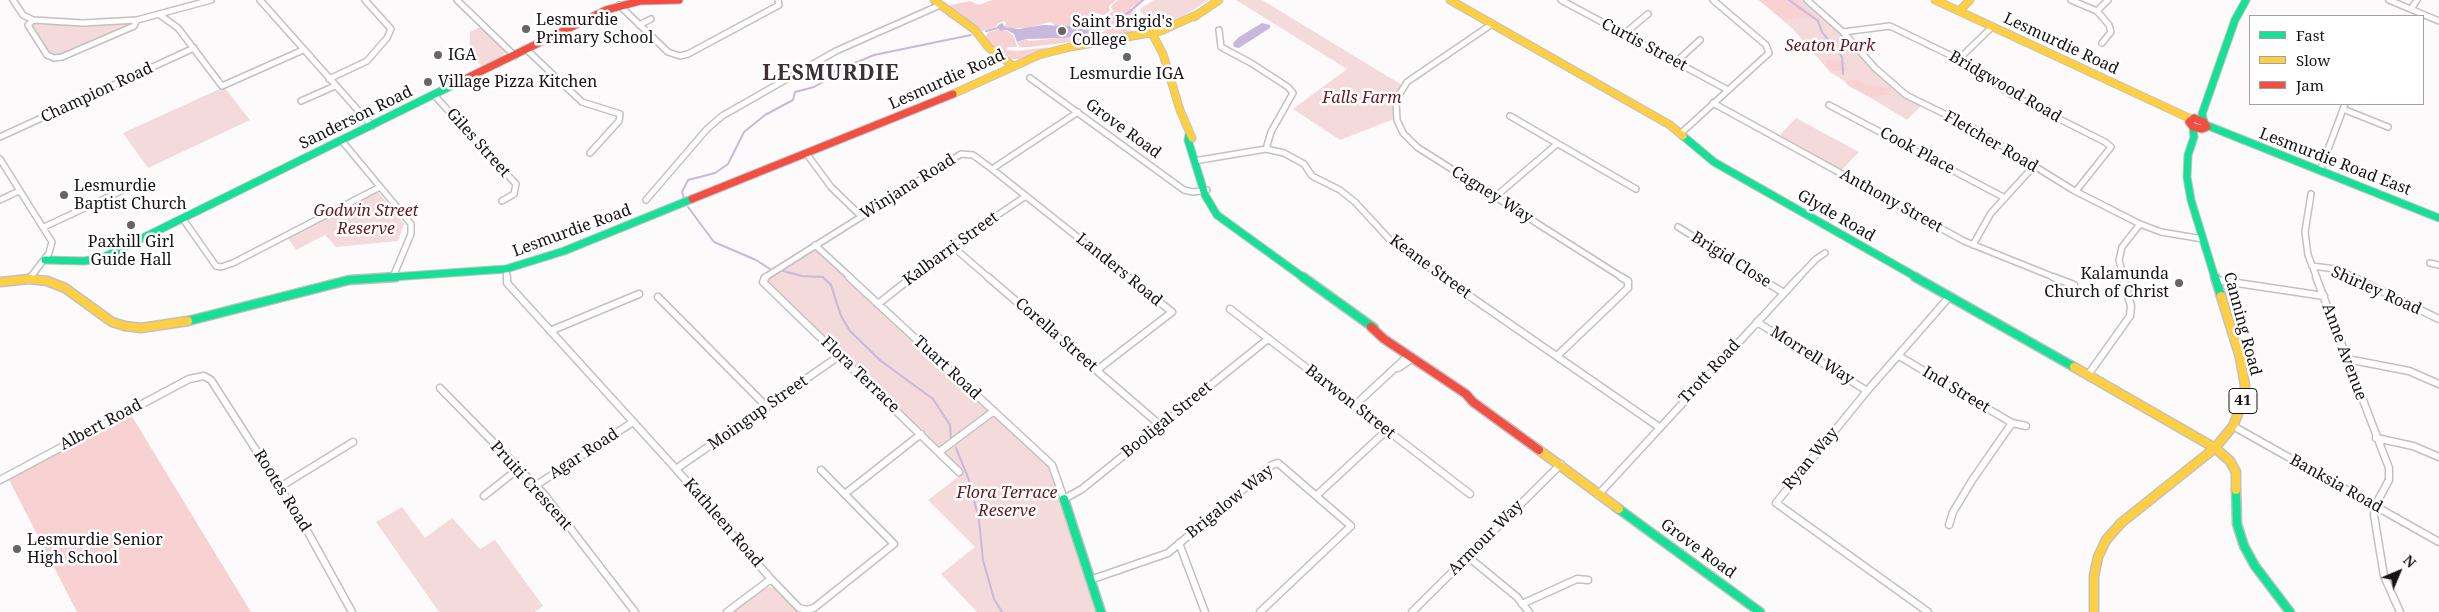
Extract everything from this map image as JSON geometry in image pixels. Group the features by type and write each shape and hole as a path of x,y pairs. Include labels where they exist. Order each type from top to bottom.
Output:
{"street":[{"path":"13,0 23,15 33,20 83,23 137,20 211,0"},
{"path":"260,0 334,86 372,126"},
{"path":"329,78 367,61 387,38 391,29 365,0"},
{"path":"458,0 514,56"},
{"name":"Sanderson Road","path":"45,260 84,261 102,258 618,5 640,0 680,0"},
{"path":"618,5 668,52 680,56 688,54 779,5 778,0"},
{"name":"Lesmurdie Road","path":"0,282 29,279 47,281 65,288 112,322 141,328 169,326 349,280 506,269 564,251 937,102 1040,55 1080,45 1156,35 1196,15 1220,0"},
{"name":"Curtis Street","path":"1561,0 1728,90"},
{"path":"1680,134 1769,53 1766,45 1713,0"},
{"name":"Fletcher Road","path":"1807,0 1843,32 1875,68 1906,95 1980,132 2076,191 2140,224 2161,232 2203,238"},
{"name":"Lesmurdie Road","path":"1935,0 2176,114 2199,123"},
{"path":"1959,11 1970,0"},
{"path":"2071,0 2097,11 2109,26 2111,32 2102,43"},
{"path":"2097,11 2108,0"},
{"name":"Canning Road","path":"2094,612 2094,576 2098,557 2106,540 2121,524 2215,448 2233,426 2244,399 2244,374 2203,238 2187,177 2188,155 2194,137 2235,20 2246,0"},
{"path":"2389,0 2439,21"},
{"path":"2411,9 2417,0"},
{"name":"Glyde Road","path":"1456,1 1492,24 1670,125 1714,162 2215,448 2230,461 2236,472 2237,524 2244,546 2255,566 2290,612"},
{"path":"646,200 707,128 722,116 836,50 937,2 975,30 990,48 1013,66"},
{"path":"160,14 174,23 222,86 303,50"},
{"path":"1624,34 1648,14"},
{"path":"640,25 651,19"},
{"path":"33,20 28,25 48,55 54,58 62,57 134,26 137,20"},
{"name":"Cagney Way","path":"1492,24 1407,82 1396,100 1396,120 1403,133 1417,147 1628,281 1628,288 1557,356"},
{"name":"Bridgwood Road","path":"1843,32 1890,26 1959,59 2006,91 2105,142 2111,147 2076,191"},
{"path":"1959,59 1992,27"},
{"path":"1218,30 1221,47 1251,63 1288,87 1293,93 1290,102 1271,132 1266,149"},
{"path":"1156,35 1189,135 1188,140 1206,190"},
{"path":"1676,62 1700,40"},
{"name":"Champion Road","path":"0,137 194,48"},
{"path":"527,50 582,102 620,114 618,121 590,153"},
{"name":"Grove Road","path":"1030,78 1184,190 1193,192 1206,190 1212,210 1300,275 1309,285 1332,298 1454,388 1460,396 1473,402 1760,612"},
{"path":"301,101 334,86"},
{"name":"Giles Street","path":"434,95 516,184 514,194 502,201"},
{"name":"Anthony Street","path":"1714,103 1973,245 2074,285"},
{"name":"Cook Place","path":"1829,105 2005,198"},
{"path":"2320,171 2344,106 2388,127"},
{"path":"992,169 1078,112"},
{"path":"1510,116 1636,189"},
{"name":"Lesmurdie Road East","path":"2199,123 2439,218"},
{"path":"342,141 412,228 393,277"},
{"path":"1495,197 1557,144"},
{"name":"Keane Street","path":"1196,160 1266,149 1284,153 1304,164 1312,176 1340,190 1355,202 1391,241 1658,427"},
{"path":"806,153 831,187 861,216"},
{"name":"Winjana Road","path":"764,278 961,154 973,155 992,169"},
{"path":"0,159 44,227 52,246 45,260 29,279"},
{"path":"1973,245 1991,213 2034,166"},
{"name":"Landers Road","path":"992,169 1172,312 1097,370"},
{"path":"44,227 134,184"},
{"path":"183,219 216,266 221,267 234,263 380,187"},
{"path":"0,200 19,191"},
{"name":"Anne Avenue","path":"2311,194 2305,232 2308,254 2390,474 2387,485 2375,506"},
{"name":"Kalbarri Street","path":"878,304 952,246 1026,196"},
{"path":"2088,375 2130,316 2131,306 2119,260 2122,247 2140,224"},
{"name":"Brigid Close","path":"1678,227 1784,293"},
{"name":"Tuart Road","path":"815,245 1052,464 1064,499"},
{"name":"Corella Street","path":"952,246 1160,425"},
{"name":"Trott Road","path":"1599,494 1658,427 1816,259 1825,253"},
{"path":"2430,263 2439,265"},
{"name":"Shirley Road","path":"2312,266 2335,269 2439,319"},
{"name":"Kathleen Road","path":"506,269 508,283 676,469 771,579 799,608 814,608 894,544 846,493 821,470"},
{"name":"Flora Terrace","path":"764,278 763,282 959,472"},
{"path":"2216,280 2324,296"},
{"path":"550,331 639,294"},
{"name":"Ryan Way","path":"1928,612 1776,503 1867,391 1950,296"},
{"path":"658,297 767,407"},
{"name":"Barwon Street","path":"1230,309 1470,494"},
{"name":"Morrell Way","path":"1757,322 1867,391"},
{"name":"Booligal Street","path":"1064,499 1082,489 1268,338"},
{"name":"Moingup Street","path":"676,469 839,356"},
{"name":"Ind Street","path":"1899,356 2012,423 2026,426"},
{"path":"1354,406 1411,357"},
{"path":"2347,359 2409,370 2439,384"},
{"name":"Albert Road","path":"0,480 189,378 204,376"},
{"name":"Rootes Road","path":"204,376 211,380 304,525 352,612"},
{"name":"Pruiti Crescent","path":"440,388 535,486 636,612"},
{"path":"939,452 994,411"},
{"name":"Agar Road","path":"535,486 633,422"},
{"path":"1949,525 1953,512 1973,479 2012,423"},
{"name":"Banksia Road","path":"2233,426 2439,542"},
{"path":"1318,495 1386,431"},
{"path":"846,493 921,434"},
{"path":"2376,438 2413,446 2439,457"},
{"path":"280,487 352,442"},
{"name":"Brigalow Way","path":"1090,580 1168,553 1272,465 1278,463 1318,495 1351,526 1260,612"},
{"name":"Armour Way","path":"1412,612 1560,465"},
{"path":"484,496 518,469"},
{"path":"1064,499 1101,612"},
{"path":"2375,506 2375,529 2383,568 2400,612"},
{"path":"1179,543 1205,612"},
{"path":"1467,556 1530,612"},
{"path":"727,612 771,579"},
{"path":"1522,604 1577,579 1588,580"}],"green space":[{"path":"1154,0 1209,0 1173,22 1159,26 1140,12 1141,8"},
{"name":"Falls Farm","path":"1236,0 1262,0 1402,85 1392,101 1394,119 1340,140 1293,109 1347,69"},
{"name":"Seaton Park","path":"1759,0 1807,0 1892,83 1923,104 1907,120 1830,72 1793,29"},
{"path":"33,23 75,26 133,24 58,56 51,54 31,25"},
{"path":"480,27 506,52 501,57 482,67 469,54 470,32"},
{"path":"224,87 250,120 148,168 123,133"},
{"path":"1796,118 1859,152 1839,173 1777,138"},
{"name":"Godwin Street Reserve","path":"375,188 404,224 398,241 336,247 325,235 296,250 285,234"},
{"name":"Flora Terrace Reserve","path":"815,245 1052,465 1102,612 977,612 941,574 975,547 928,500 958,477 959,472 764,278"},
{"path":"402,507 425,538 452,518 480,549 495,540 543,606 535,612 439,612 376,522"},
{"path":"765,588 774,588 793,608 800,612 733,612"}],"shaded area":[{"path":"992,0 1116,0 1109,6 1110,11 1104,15 1090,12 1088,18 1076,20 1073,26 1059,27 1050,22 1028,28 1011,28 1004,27 1006,23 1004,21 997,24 996,27 981,31 948,17 947,7 951,5 970,1 979,5"},
{"path":"1118,0 1146,0 1130,8 1134,11 1134,15 1141,17 1155,28 1139,33 1140,29 1134,23 1128,27 1134,33 1101,36 1099,34 1105,31 1109,21 1105,16 1113,11 1111,6"},
{"path":"1759,0 1799,0 1801,6 1821,20 1805,17 1783,20"},
{"path":"1096,18 1102,23 1102,29 1099,33 1065,38 1026,39 1017,42 1014,34 1007,30 1000,31 997,26 1002,23 1005,27 1019,29 1043,25 1073,26 1076,20"},
{"path":"1262,23 1270,25 1270,28 1239,48 1234,47 1233,43 1239,37"},
{"path":"997,30 1007,31 1014,36 1017,47 1008,47 1006,50 1017,51 1050,47 1019,59 1007,59 985,39 988,32"},
{"path":"1097,35 1094,39 1030,47 1020,47 1017,43 1026,39 1029,41"},
{"path":"1830,59 1845,62 1848,71 1834,71 1827,67 1826,61"},
{"path":"1858,80 1865,85 1889,88 1893,91 1882,92 1895,94 1871,98 1845,82"},
{"path":"128,410 251,612 77,612 7,476"}],"waterway":[{"path":"1102,24 1108,19 1128,13 1143,0"},
{"path":"1789,0 1818,21 1822,32 1842,57 1843,74"},
{"path":"986,31 998,28"},
{"path":"684,198 682,192 688,180 715,173 728,164 744,132 765,115 793,100 795,92 814,87 823,82 831,73 874,55 971,35"},
{"path":"688,207 714,242 756,260 770,269"},
{"path":"783,271 802,276 823,277 831,285 841,316 850,331 881,361 933,399 950,425 951,441"},
{"path":"956,448 969,480 979,520 983,560 994,599 1002,612"}],"traffic: fast":[{"path":"2204,122 2202,114 2235,20 2246,0"},
{"path":"45,260 84,261 102,258 457,83"},
{"path":"2206,125 2439,218"},
{"path":"2193,127 2194,137 2188,155 2187,177 2191,200 2221,296"},
{"path":"1189,135 1188,140 1205,195 1217,215 1374,328"},
{"path":"1683,136 1714,162 2074,367"},
{"path":"188,321 349,280 506,269 564,251 692,199"},
{"path":"2236,490 2237,524 2244,546 2255,566 2290,612"},
{"path":"1064,499 1101,612"},
{"path":"1616,507 1760,612"}],"traffic: slow":[{"path":"934,0 975,30 989,48 1013,66"},
{"path":"1194,17 1219,0"},
{"path":"1450,0 1670,125 1683,136"},
{"path":"1935,0 2191,119"},
{"path":"1959,11 1970,0"},
{"path":"953,94 1039,55 1070,47 1161,31 1196,15"},
{"path":"1155,33 1154,37 1163,54 1180,110 1192,138"},
{"path":"0,282 29,279 47,281 65,288 112,322 125,326 141,328 188,321"},
{"path":"2094,612 2094,576 2098,557 2106,540 2121,523 2215,448 2233,426 2244,399 2245,385 2240,357 2221,296"},
{"path":"2074,367 2215,448 2230,461 2236,472 2236,490"},
{"path":"1539,450 1619,509"}],"traffic: jam":[{"path":"457,83 606,10 640,1 679,0"},
{"path":"692,199 953,94"},
{"path":"2194,118 2204,122 2207,127 2202,129 2193,127 2189,122 2194,118"},
{"path":"1371,327 1384,339 1466,394 1473,402 1539,450"}],"place":[{"name":"Lesmurdie Primary School","path":"526,29"},
{"name":"Saint Brigid's College","path":"1062,31"},
{"name":"IGA","path":"438,55"},
{"name":"Lesmurdie IGA","path":"1127,57"},
{"name":"Village Pizza Kitchen","path":"428,82"},
{"name":"Lesmurdie Baptist Church","path":"64,195"},
{"name":"Paxhill Girl Guide Hall","path":"131,225"},
{"name":"Kalamunda Church of Christ","path":"2179,283"},
{"name":"Lesmurdie Senior High School","path":"17,549"}],"district":[{"name":"LESMURDIE","path":"831,74"}]}
